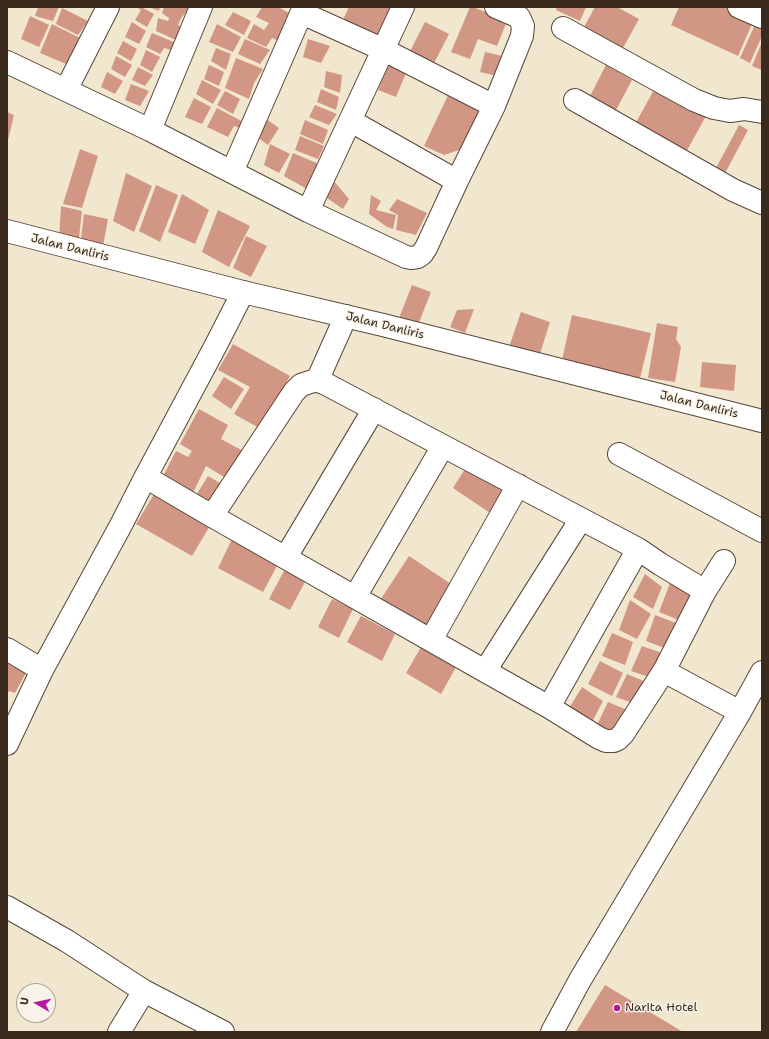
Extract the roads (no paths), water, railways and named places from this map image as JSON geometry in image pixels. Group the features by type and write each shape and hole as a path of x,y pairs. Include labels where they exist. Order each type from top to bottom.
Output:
{"street":[{"path":"66,90 108,7"},
{"path":"150,130 201,7"},
{"path":"308,211 404,7"},
{"path":"7,62 150,130 308,211 411,258 418,257 426,248 494,106 522,36 523,26 519,18 496,7"},
{"path":"739,7 762,17"},
{"path":"232,172 303,10 494,106"},
{"path":"563,28 701,103 730,112 744,109 762,112"},
{"path":"575,100 733,190 762,203"},
{"path":"351,120 457,181"},
{"name":"Jalan Danliris","path":"7,232 762,421"},
{"path":"9,736 42,670 121,525 144,478 243,292"},
{"path":"317,381 346,316"},
{"path":"212,516 294,392 301,385 312,381 317,381 324,383 374,409 638,549 705,591"},
{"path":"286,558 374,409"},
{"path":"355,597 443,446"},
{"path":"619,454 762,531"},
{"path":"154,482 606,741 618,739 623,734 664,671 705,591 724,561"},
{"path":"431,640 518,485"},
{"path":"485,671 581,519"},
{"path":"549,707 638,549"},
{"path":"7,649 42,670"},
{"path":"664,671 740,712"},
{"path":"552,1032 580,980 740,712 762,672"},
{"path":"7,907 67,941 144,991 223,1032"},
{"path":"119,1032 144,991"}],"place":[{"name":"Narita Hotel","path":"617,1008"}]}
